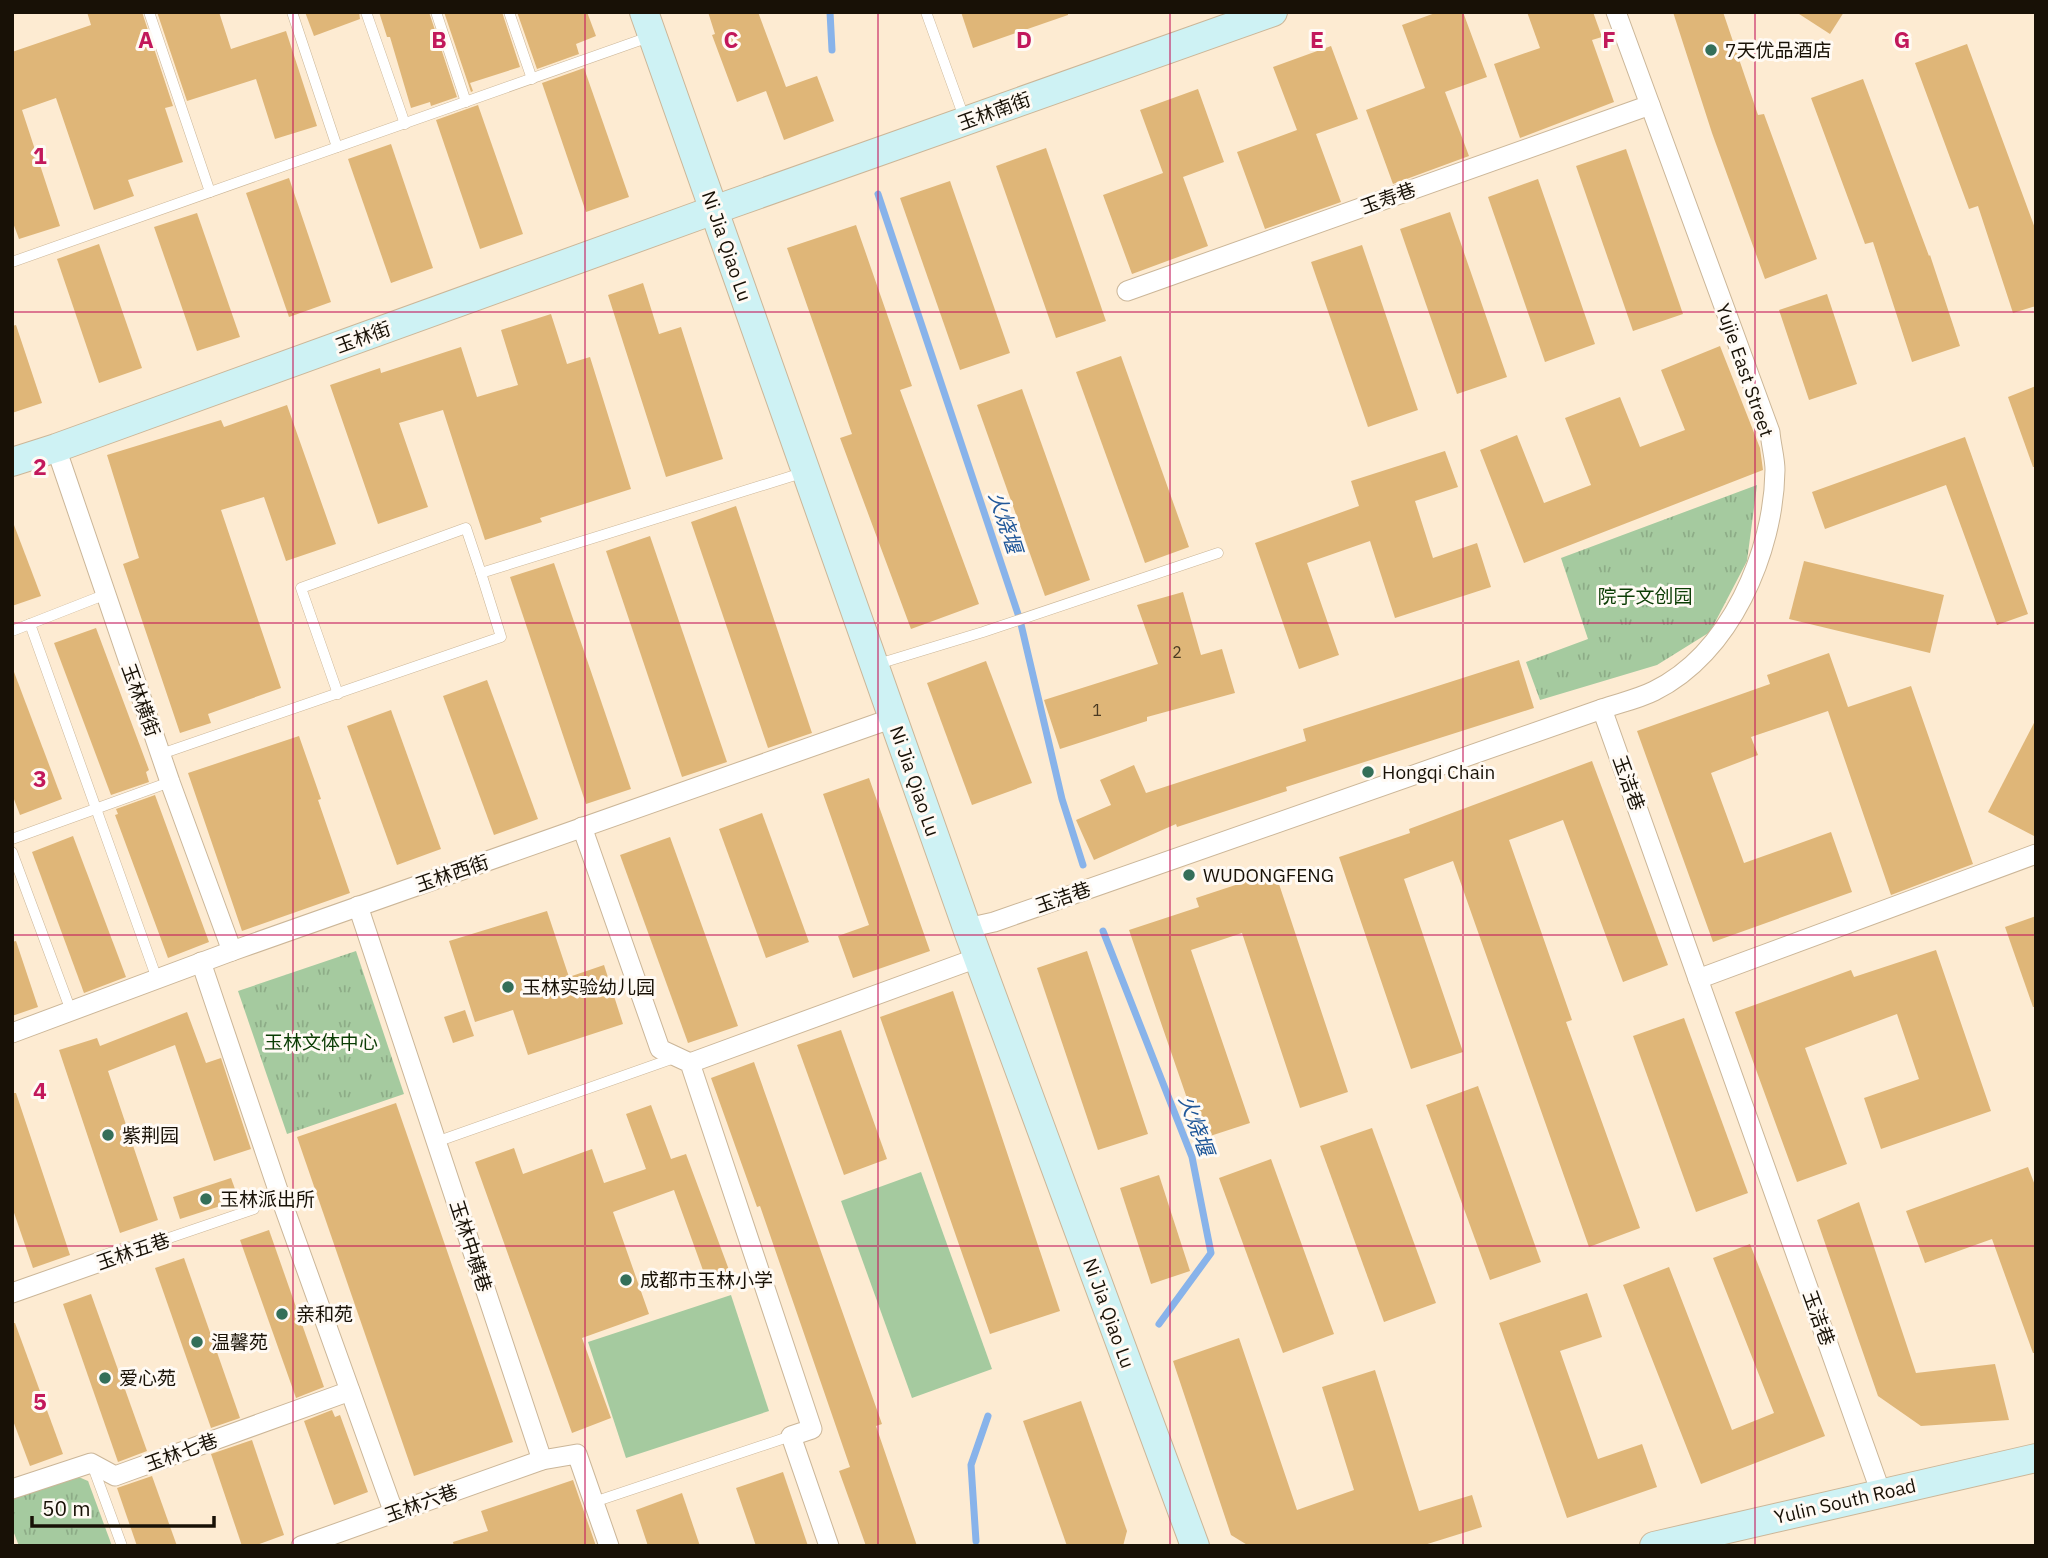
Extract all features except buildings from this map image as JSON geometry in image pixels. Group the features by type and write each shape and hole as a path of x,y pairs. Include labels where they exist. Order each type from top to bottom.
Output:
{"main road":[{"name":"玉林南街","path":"714,210 1273,12"},
{"name":"Ni Jia Qiao Lu","path":"649,24 977,958 1195,1546"},
{"name":"玉林街","path":"12,462 714,210"},
{"name":"Yulin South Road","path":"1667,1544 2036,1458"}],"street":[{"name":"Yujie East Street","path":"1602,709 1653,692 1678,676 1708,648 1732,616 1753,578 1770,512 1775,469 1770,432 1616,12"},
{"name":"玉寿巷","path":"1127,291 1650,105"},
{"name":"玉林横街","path":"55,448 104,595 232,951"},
{"name":"玉洁巷","path":"967,929 1602,709 1881,1493"},
{"name":"玉林西街","path":"12,1033 201,962 892,718"},
{"path":"582,827 660,1049 684,1060 977,958"},
{"path":"1698,979 2036,854"},
{"name":"玉林中横巷","path":"358,906 542,1460"},
{"path":"201,962 280,1196 394,1513"},
{"path":"684,1060 812,1429 791,1436 829,1546"},
{"name":"玉林五巷","path":"12,1293 128,1252"},
{"name":"玉林七巷","path":"91,1463 115,1476 351,1391"},
{"path":"542,1460 577,1454 609,1546"},
{"name":"玉林六巷","path":"301,1546 542,1460"},
{"path":"12,1489 91,1463"}],"lane":[{"path":"149,12 210,192"},
{"path":"292,12 337,147"},
{"path":"366,12 405,124"},
{"path":"436,12 467,102"},
{"path":"509,12 532,79"},
{"path":"926,12 966,121"},
{"path":"12,262 532,79 649,24"},
{"path":"481,573 806,472"},
{"path":"160,754 338,694 502,637 466,528 301,588 338,694"},
{"path":"874,665 995,628 1218,553"},
{"path":"12,631 104,595"},
{"path":"30,624 158,979"},
{"path":"12,839 170,782"},
{"path":"12,852 71,1011"},
{"path":"436,1142 684,1060"},
{"name":"玉林五巷","path":"128,1252 254,1209"},
{"path":"594,1502 791,1436"},
{"path":"91,1463 122,1546"}],"green space":[{"name":"院子文创园","path":"1757,485 1747,561 1710,632 1657,665 1540,700 1526,662 1588,639 1561,558"},
{"name":"玉林文体中心","path":"356,951 404,1094 287,1134 238,991"},
{"path":"921,1172 992,1369 912,1398 841,1201"},
{"path":"731,1295 769,1411 626,1458 588,1342"},
{"path":"74,1475 88,1481 112,1546 19,1546 12,1528 14,1495"}],"waterway":[{"name":"火烧堰","path":"830,12 832,50"},
{"name":"火烧堰","path":"878,194 1020,620 1062,799 1083,865"},
{"name":"火烧堰","path":"1103,931 1192,1157 1211,1253 1159,1324"},
{"name":"火烧堰","path":"976,1541 971,1465 988,1416"}],"place":[{"name":"7天优品酒店","path":"1711,50"},
{"name":"Hongqi Chain","path":"1368,772"},
{"name":"WUDONGFENG","path":"1189,875"},
{"name":"玉林实验幼儿园","path":"508,987"},
{"name":"紫荆园","path":"108,1135"},
{"name":"玉林派出所","path":"206,1199"},
{"name":"成都市玉林小学","path":"626,1280"},
{"name":"亲和苑","path":"282,1314"},
{"name":"温馨苑","path":"197,1342"},
{"name":"爱心苑","path":"105,1378"}]}
